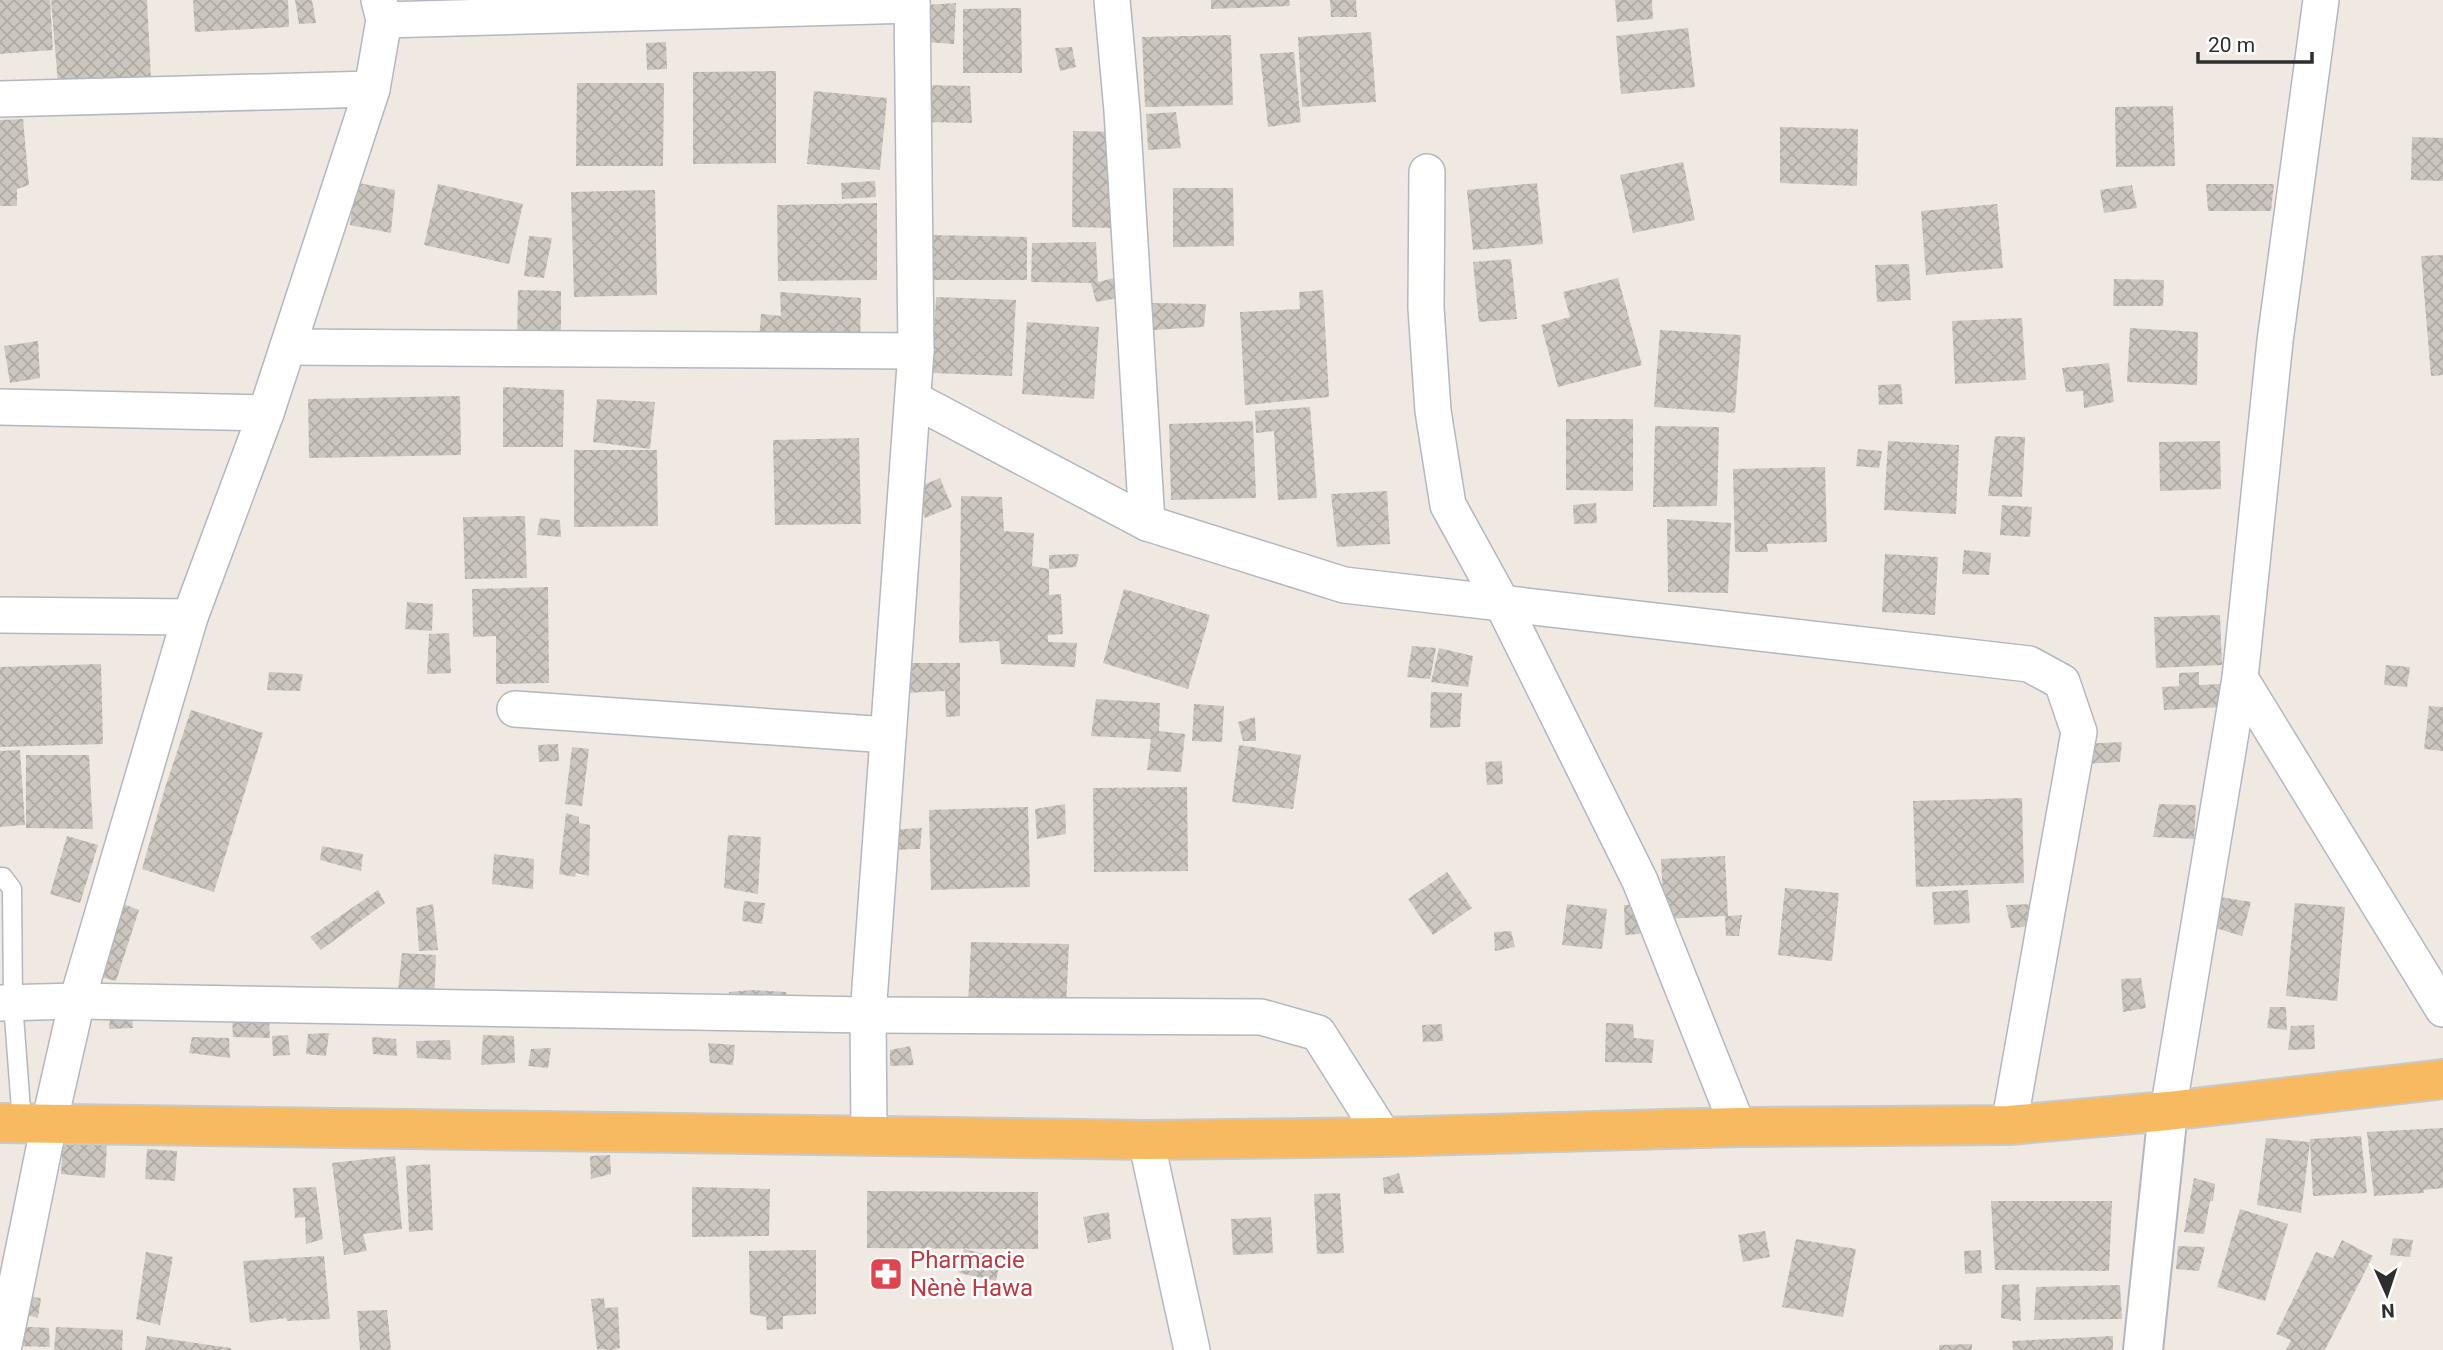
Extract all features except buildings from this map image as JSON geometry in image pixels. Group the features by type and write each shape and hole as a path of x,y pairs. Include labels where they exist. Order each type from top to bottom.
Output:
{"highway":[{"path":"23,1123 1146,1140 1384,1137 1738,1127 2009,1125 2168,1111 2443,1079"}],"street":[{"path":"1112,0 1122,111 1147,523"},
{"path":"2143,1350 2168,1111 2240,678 2275,341 2321,0"},
{"path":"3,1350 23,1123 77,1001 190,617 267,413 372,89 381,10 912,2 916,351 868,1015 869,1135"},
{"path":"0,99 372,89"},
{"path":"1427,172 1426,308 1433,411 1448,505 1503,605 1640,881 1738,1127"},
{"path":"288,347 916,351"},
{"path":"913,399 1147,523 1344,585 2029,664 2062,682 2078,732 2009,1125"},
{"path":"0,407 267,413"},
{"path":"0,615 190,617"},
{"path":"2240,678 2443,1009"},
{"path":"515,709 888,735"},
{"path":"7,1003 77,1001 868,1015 1261,1017 1318,1033 1384,1137"},
{"path":"1146,1140 1192,1350"}],"lane":[{"path":"0,877 12,888 7,1003 23,1123"}],"place":[{"name":"Pharmacie Nènè Hawa","path":"886,1274"}]}
